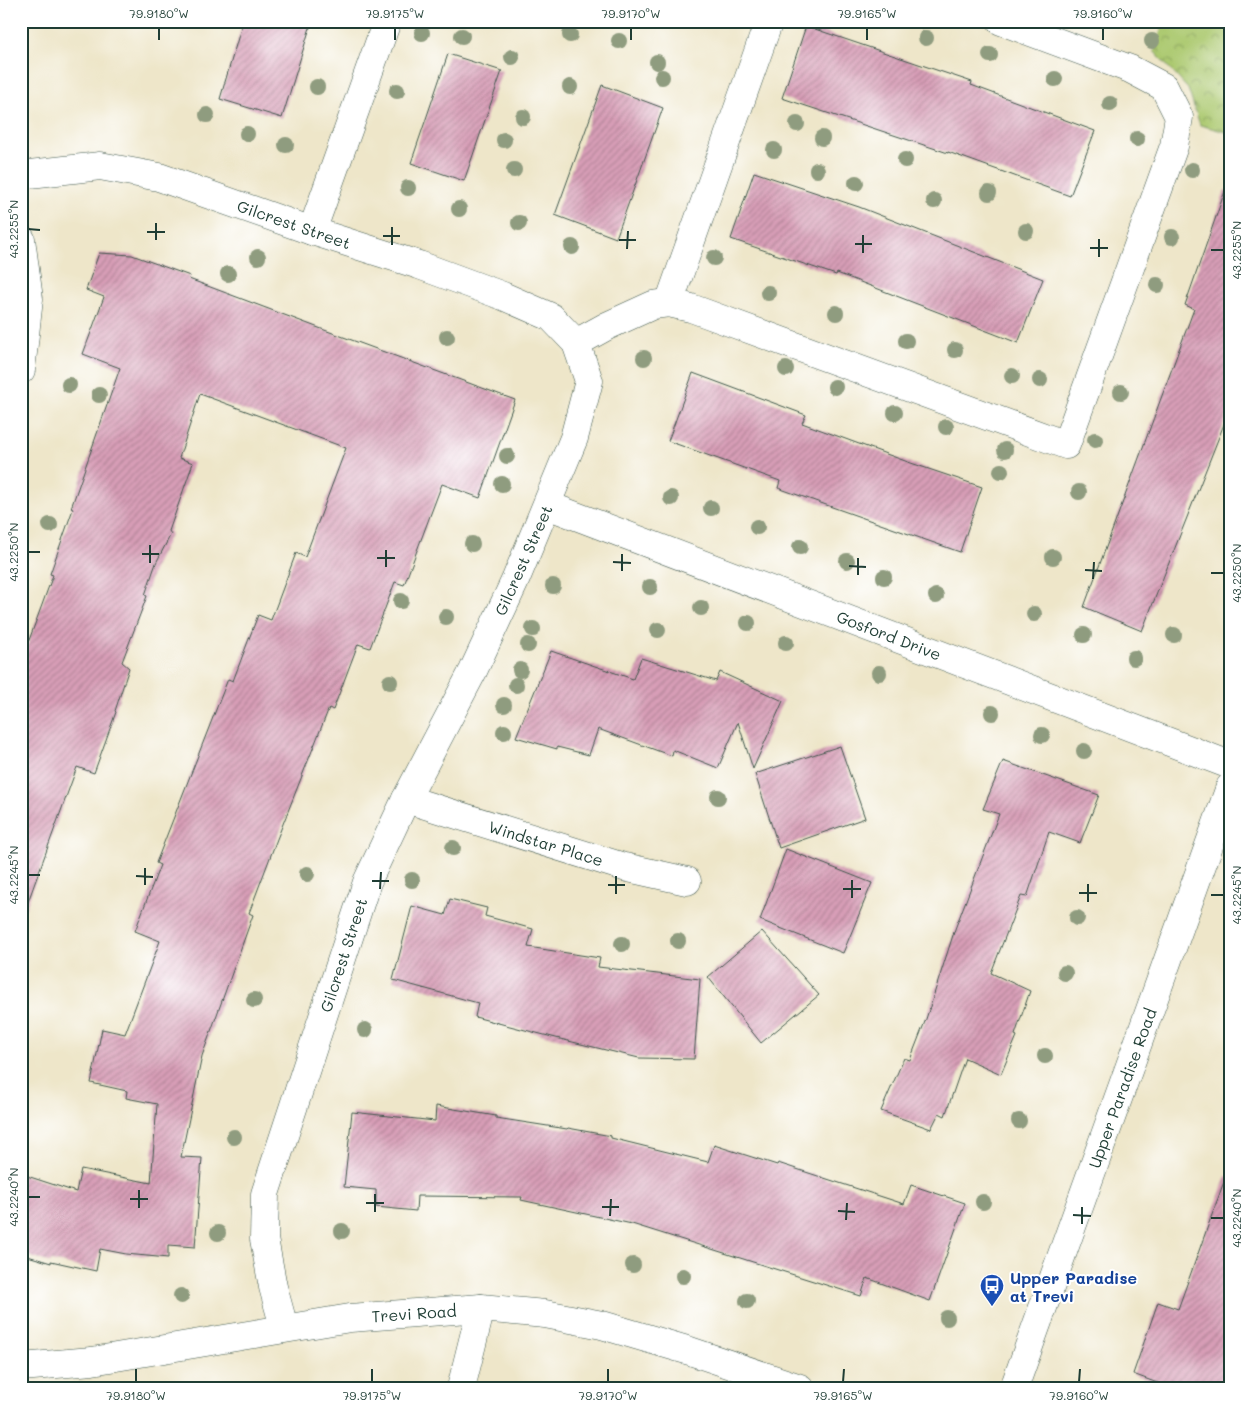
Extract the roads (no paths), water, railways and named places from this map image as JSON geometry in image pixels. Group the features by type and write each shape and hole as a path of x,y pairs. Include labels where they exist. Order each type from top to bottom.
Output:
{"street":[{"path":"312,231 387,21"},
{"path":"669,303 769,21"},
{"path":"576,343 607,326 653,305 669,303 719,316 1066,445 1174,146 1179,117 1164,87 1130,69 1001,21"},
{"name":"Gilcrest Street","path":"21,175 100,166 159,177 312,231 419,265 503,296 551,317 576,343 589,381 574,438 547,505 473,671 406,799 367,882 265,1194 264,1239 273,1286 284,1327"},
{"path":"21,239 29,299 21,370"},
{"name":"Gosford Drive","path":"547,505 1230,765"},
{"name":"Upper Paradise Road","path":"1014,1388 1230,788"},
{"name":"Windstar Place","path":"406,799 624,867 687,881"},
{"path":"461,1388 481,1308"},
{"name":"Trevi Road","path":"21,1367 92,1361 284,1327 350,1318 481,1308 545,1314 602,1324 800,1388"}],"place":[{"name":"Upper Paradise at Trevi","path":"992,1307"}]}
